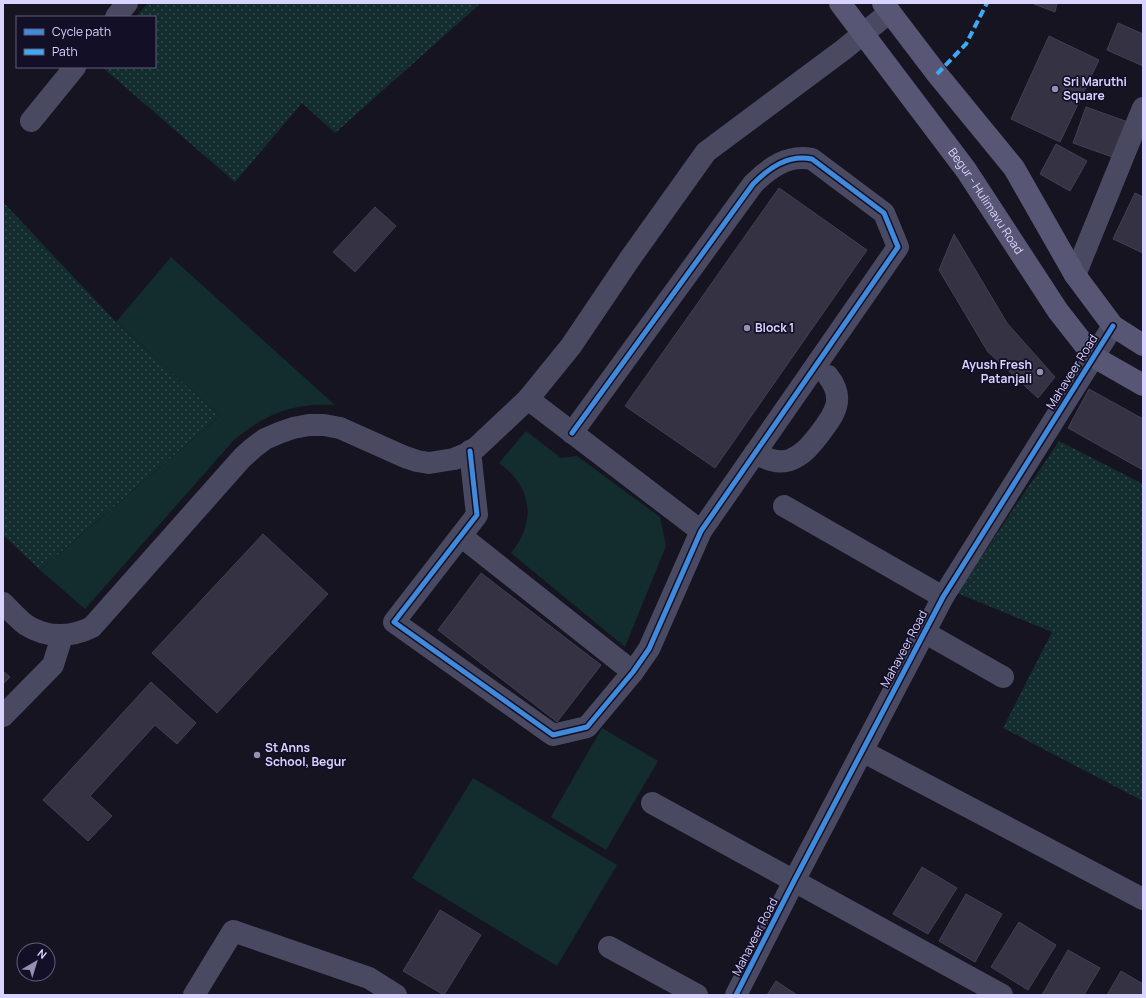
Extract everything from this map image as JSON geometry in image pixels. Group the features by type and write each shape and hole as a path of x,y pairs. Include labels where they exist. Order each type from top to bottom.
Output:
{"main road":[{"name":"Begur - Hulimavu Road","path":"840,3 966,170 1058,311 1094,357 1143,385"},
{"path":"886,8 937,74 1014,168 1075,275 1113,326 1143,345"}],"street":[{"path":"117,16 128,3"},
{"path":"3,603 25,624 49,635 62,636 82,632 92,627 242,458 259,444 279,433 293,428 309,425 324,425 340,428 405,457 429,463 454,459 477,447 528,399 571,346 629,260 706,152 864,34 886,8"},
{"path":"31,121 74,68"},
{"path":"1075,275 1143,108"},
{"path":"470,451 477,515 394,622 553,736 587,727 633,672 649,649 701,531 898,247 884,213 812,159 797,158 784,161 769,170 753,184 572,433"},
{"name":"Mahaveer Road","path":"736,995 943,597 1113,326"},
{"path":"755,453 772,460 781,461 790,460 799,456 807,449 831,419 835,411 837,395 828,376"},
{"path":"528,399 701,531"},
{"path":"784,506 943,597"},
{"path":"461,536 633,672"},
{"path":"924,632 1003,677"},
{"path":"3,716 53,665 62,636"},
{"path":"862,751 1143,899"},
{"path":"652,803 992,993"},
{"path":"194,995 233,931 369,978 396,995"},
{"path":"609,947 697,995"}],"green space":[{"path":"148,3 481,3 335,133 302,103 235,182 103,68 156,68 156,16 137,16"},
{"path":"3,202 116,322 220,416 40,570 3,535"},
{"path":"171,257 335,405 306,406 281,412 258,423 234,440 85,609 40,570 220,416 116,322"},
{"path":"526,431 561,458 577,456 660,517 666,546 625,647 511,553 525,529 527,505 524,493 518,482 510,472 499,463"},
{"path":"1059,441 1143,484 1143,801 1003,728 1052,632 957,593"},
{"path":"602,728 658,761 606,850 551,817"},
{"path":"473,778 617,865 557,966 412,878"}],"building":[{"path":"1034,3 1057,3 1055,12"},
{"path":"1118,23 1143,34 1143,66 1107,50"},
{"name":"Sri Maruthi Square","path":"1049,36 1099,60 1060,142 1011,119"},
{"path":"1086,107 1128,122 1115,158 1073,143"},
{"path":"1056,144 1087,161 1070,191 1040,174"},
{"name":"Block 1","path":"779,188 867,250 715,468 625,406"},
{"path":"1135,193 1143,197 1143,253 1113,239"},
{"path":"375,207 396,226 355,272 333,252"},
{"path":"954,234 1007,323 1055,377 1038,398 988,352 939,270"},
{"path":"1089,389 1143,419 1143,470 1068,428"},
{"path":"263,534 328,594 217,713 152,653"},
{"path":"481,573 601,665 557,722 438,630"},
{"path":"3,671 10,677 3,684"},
{"path":"151,682 196,723 177,744 155,725 90,796 112,816 88,841 43,800"},
{"path":"922,867 957,888 928,934 893,914"},
{"path":"966,894 1002,914 975,962 939,941"},
{"path":"440,910 481,935 444,995 403,971"},
{"path":"1019,922 1056,945 1028,990 991,967"},
{"path":"1068,950 1100,968 1084,995 1042,995"},
{"path":"1121,971 1143,984 1143,995 1107,995"},
{"path":"776,981 797,995 767,995"}],"marked path":[{"path":"937,74 966,44 987,3"}],"cycle path":[{"path":"470,451 477,515 394,622 553,735 587,727 633,672 649,649 701,531 898,247 884,213 812,159 803,158 787,160 772,168 753,184 572,433"},
{"path":"736,995 943,597 1113,326"}],"place":[{"name":"Sri Maruthi Square","path":"1055,89"},
{"name":"Block 1","path":"747,328"},
{"name":"Ayush Fresh Patanjali","path":"1040,372"},
{"name":"St Anns School, Begur","path":"257,755"}]}
